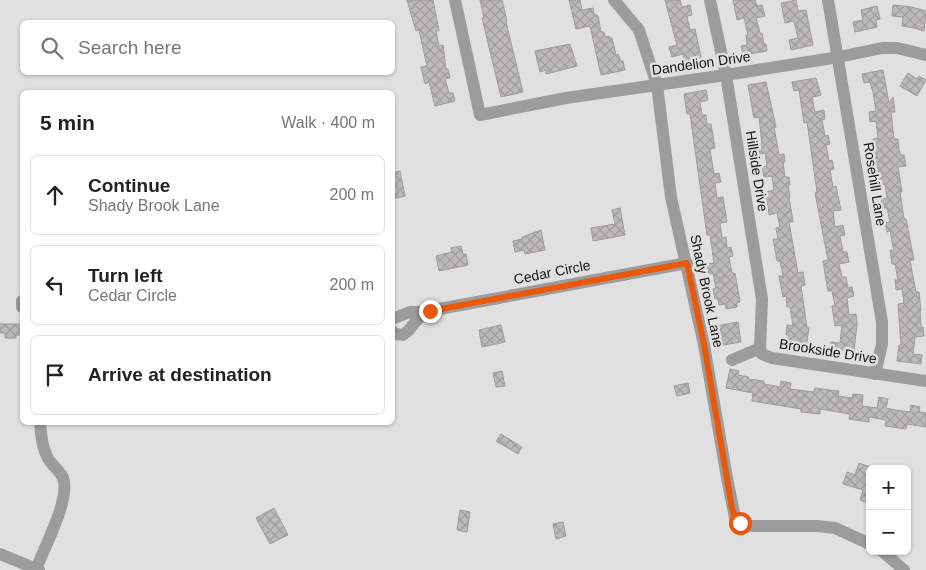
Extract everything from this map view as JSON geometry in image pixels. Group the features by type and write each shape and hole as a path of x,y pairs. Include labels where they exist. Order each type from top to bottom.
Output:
{"street":[{"name":"Dandelion Drive","path":"455,0 480,115 566,98 726,76 882,48 896,48 926,55"},
{"name":"Shady Brook Lane","path":"614,0 639,30 657,85 671,197 704,344 735,518 740,523 752,526 817,526 834,528 866,542"},
{"name":"Hillside Drive","path":"710,0 726,76 762,299 760,348"},
{"name":"Rosehill Lane","path":"828,0 882,322 882,344 875,374"},
{"name":"Cedar Circle","path":"395,318 410,312 423,312 687,263"},
{"path":"395,333 403,335 423,312"},
{"name":"Brookside Drive","path":"732,360 760,348 762,354 772,358 926,381"},
{"path":"0,554 37,569 61,507 65,487 62,476 49,460 45,450 41,425"},
{"path":"887,555 904,570"}],"building":[{"path":"407,0 433,0 439,31 436,31 439,46 443,45 446,69 448,69 450,78 445,79 449,93 453,93 455,101 435,106 429,82 425,84 421,67 427,66 419,30 416,31"},
{"path":"480,0 502,0 523,92 501,97 482,18 484,18"},
{"path":"569,0 580,0 582,10 593,8 594,14 598,16 601,32 604,32 605,37 609,36 612,38 616,55 618,54 621,61 623,61 625,70 601,75 590,26 576,29"},
{"path":"665,0 680,0 682,7 690,5 692,15 687,16 690,30 695,29 701,57 685,61 683,54 672,57 669,47 677,45"},
{"path":"733,0 755,0 757,6 762,5 765,16 756,18 767,51 743,55 741,46 747,45 746,35 748,35 744,18 737,20"},
{"path":"796,0 798,11 806,10 813,45 791,50 789,40 798,38 794,21 785,23 781,3"},
{"path":"893,5 926,11 924,31 902,26 903,17 892,16"},
{"path":"877,6 880,19 876,20 877,27 855,32 853,22 863,20 861,10"},
{"path":"570,44 577,66 546,74 546,70 540,72 535,51"},
{"path":"883,70 889,103 893,97 895,112 891,112 894,139 898,139 899,150 901,155 904,155 906,166 898,167 904,219 906,219 914,260 910,261 916,292 919,292 921,328 923,327 924,336 915,337 913,354 922,355 921,364 897,361 899,345 901,345 898,304 904,303 902,289 896,290 895,280 898,280 895,264 892,264 890,250 894,250 890,231 887,232 885,223 890,222 887,208 883,208 881,199 887,198 885,184 880,185 874,148 873,139 878,138 876,121 870,122 869,112 876,111 873,92 870,82 864,83 862,74"},
{"path":"908,73 917,79 919,76 926,80 917,96 900,86"},
{"path":"816,78 821,95 812,97 815,112 824,110 825,119 822,120 825,136 828,135 830,144 826,145 829,161 832,160 834,169 830,170 833,187 836,186 841,210 833,211 835,227 843,225 845,235 840,236 843,252 847,252 849,262 839,264 842,277 846,277 848,288 852,287 854,296 847,298 849,315 856,314 857,324 854,352 841,350 841,353 830,352 831,342 840,343 842,325 835,326 832,306 835,306 832,291 828,291 823,261 828,260 815,193 817,192 807,122 804,123 799,90 794,91 792,82"},
{"path":"766,82 776,127 774,127 779,155 784,154 785,177 789,177 789,197 793,222 789,222 798,273 803,272 805,285 801,286 807,328 809,328 806,348 788,346 789,335 786,335 787,325 793,326 790,307 787,307 786,296 783,297 779,276 783,276 780,261 777,261 773,239 778,239 776,228 780,227 777,213 769,215 766,192 774,190 772,176 764,177 762,167 767,166 765,153 760,154 758,144 762,144 759,117 754,118 748,85"},
{"path":"706,90 708,100 700,102 702,115 706,115 707,124 711,124 715,148 710,149 714,174 719,173 721,182 715,183 717,198 723,197 727,222 720,223 722,238 726,237 727,248 731,247 733,256 729,257 732,273 735,273 740,302 737,303 737,307 726,309 725,304 719,305 718,299 715,299 713,289 716,288 713,273 709,274 707,264 714,263 710,235 707,235 690,114 687,114 684,94"},
{"path":"400,171 405,196 395,198 395,172"},
{"path":"620,208 625,235 593,241 591,228 615,224 612,210"},
{"path":"541,230 545,250 525,254 524,250 515,252 513,241"},
{"path":"461,246 463,254 466,254 468,265 439,271 436,256 452,252 451,248"},
{"path":"738,322 741,342 723,345 722,334 717,335 716,326"},
{"path":"0,324 20,324 20,335 16,335 16,338 5,338 5,333 0,333"},
{"path":"501,325 505,342 482,347 479,330"},
{"path":"730,369 739,371 738,375 749,377 748,379 764,381 764,384 780,387 781,381 791,383 790,389 814,392 815,388 839,391 838,396 852,398 853,394 863,395 862,406 877,408 879,397 888,399 886,408 910,412 911,405 920,407 919,412 926,413 926,427 907,424 906,429 885,426 886,420 869,417 869,422 849,419 850,414 820,409 820,414 801,412 801,409 752,401 753,393 726,388"},
{"path":"502,371 505,386 496,387 493,373"},
{"path":"688,383 690,393 677,396 674,386"},
{"path":"501,434 522,447 518,454 496,441"},
{"path":"859,463 866,466 866,502 860,500 863,490 843,484 847,472 855,475"},
{"path":"274,508 288,535 270,544 256,518"},
{"path":"460,510 470,512 467,532 457,530"},
{"path":"563,522 566,536 556,539 553,524"}],"route":[{"path":"430,311 687,263 704,344 732,508 735,518 740,523"}]}
